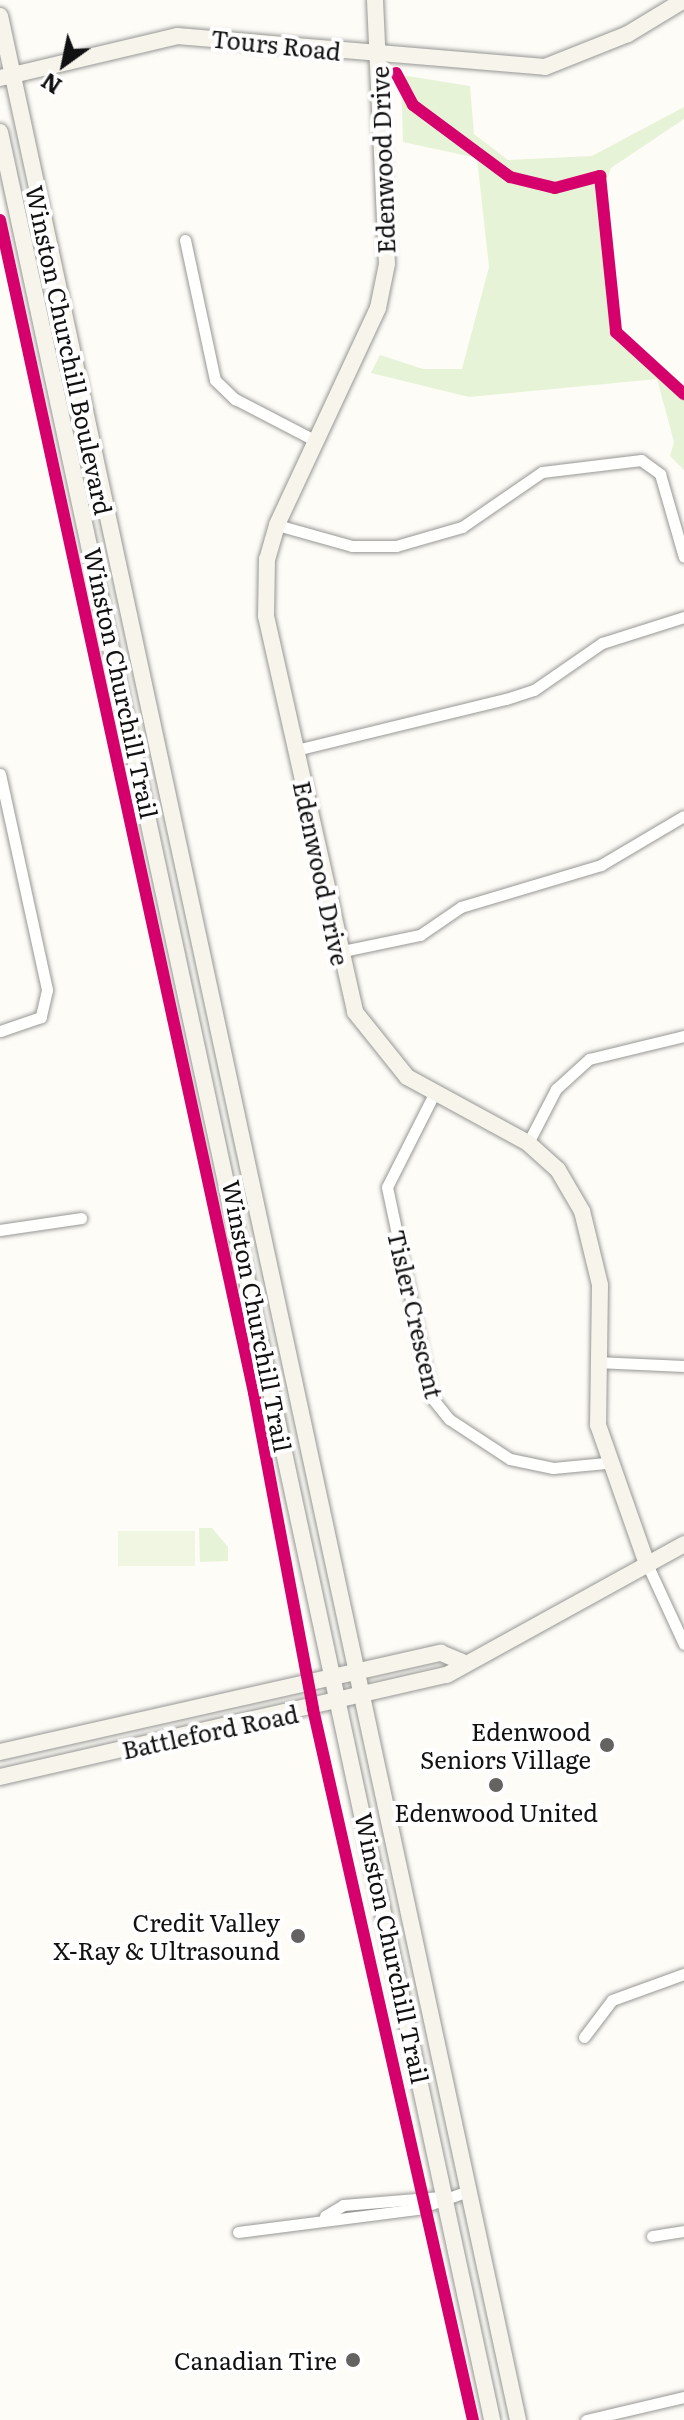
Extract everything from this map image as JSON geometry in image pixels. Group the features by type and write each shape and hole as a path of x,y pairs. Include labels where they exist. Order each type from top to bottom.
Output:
{"main road":[{"name":"Edenwood Drive","path":"375,0 387,264 378,308 277,525 267,559 266,616 338,952 355,1012 374,1044 434,1094 528,1143 570,1188 591,1233 600,1285 596,1362 606,1463 647,1564"},
{"name":"Tours Road","path":"6,77 177,36 378,57 545,67 628,34 684,0"},
{"name":"Winston Churchill Boulevard","path":"0,16 6,77 518,2420"},
{"name":"Winston Churchill Boulevard","path":"0,132 492,2420"},
{"name":"Battleford Road","path":"0,1777 337,1703 447,1675 462,1662 520,1639 684,1544"},
{"name":"Battleford Road","path":"0,1752 332,1680 441,1653 462,1662"}],"street":[{"path":"185,240 215,380 235,399 316,441"},
{"path":"277,525 352,546 396,546 462,527 542,472 641,460 660,474 684,557"},
{"path":"296,750 520,695 602,643 684,617"},
{"path":"0,774 47,990 41,1017 0,1031"},
{"path":"338,952 420,935 461,907 601,865 684,816"},
{"path":"528,1143 556,1089 589,1059 684,1036"},
{"name":"Tisler Crescent","path":"434,1094 387,1187 437,1409 510,1459 553,1468 606,1463"},
{"path":"0,1230 81,1218"},
{"path":"596,1362 684,1366"},
{"name":"Edenwood Drive","path":"647,1564 684,1644"},
{"path":"584,2037 612,2000 684,1974"},
{"path":"238,2232 325,2216 388,2213 468,2191"},
{"path":"652,2236 684,2231"},
{"path":"586,2420 684,2397"}],"green space":[{"path":"401,75 470,86 474,134 508,160 592,156 684,107 684,119 611,168 607,180 619,328 684,386 684,470 670,456 674,442 657,379 469,397 371,373 380,355 423,369 462,369 489,267 477,158 403,142"},
{"path":"199,1528 212,1528 228,1547 228,1561 200,1562"},
{"path":"118,1531 195,1531 195,1566 118,1566"}],"cycle path":[{"path":"396,73 413,105 510,177 555,188 600,176 616,332 684,394"},
{"name":"Winston Churchill Trail","path":"0,220 254,1393 313,1709 473,2420"}],"place":[{"name":"Edenwood Seniors Village","path":"607,1745"},
{"name":"Edenwood United","path":"496,1785"},
{"name":"Credit Valley X-Ray & Ultrasound","path":"298,1936"},
{"name":"Canadian Tire","path":"353,2360"}]}
